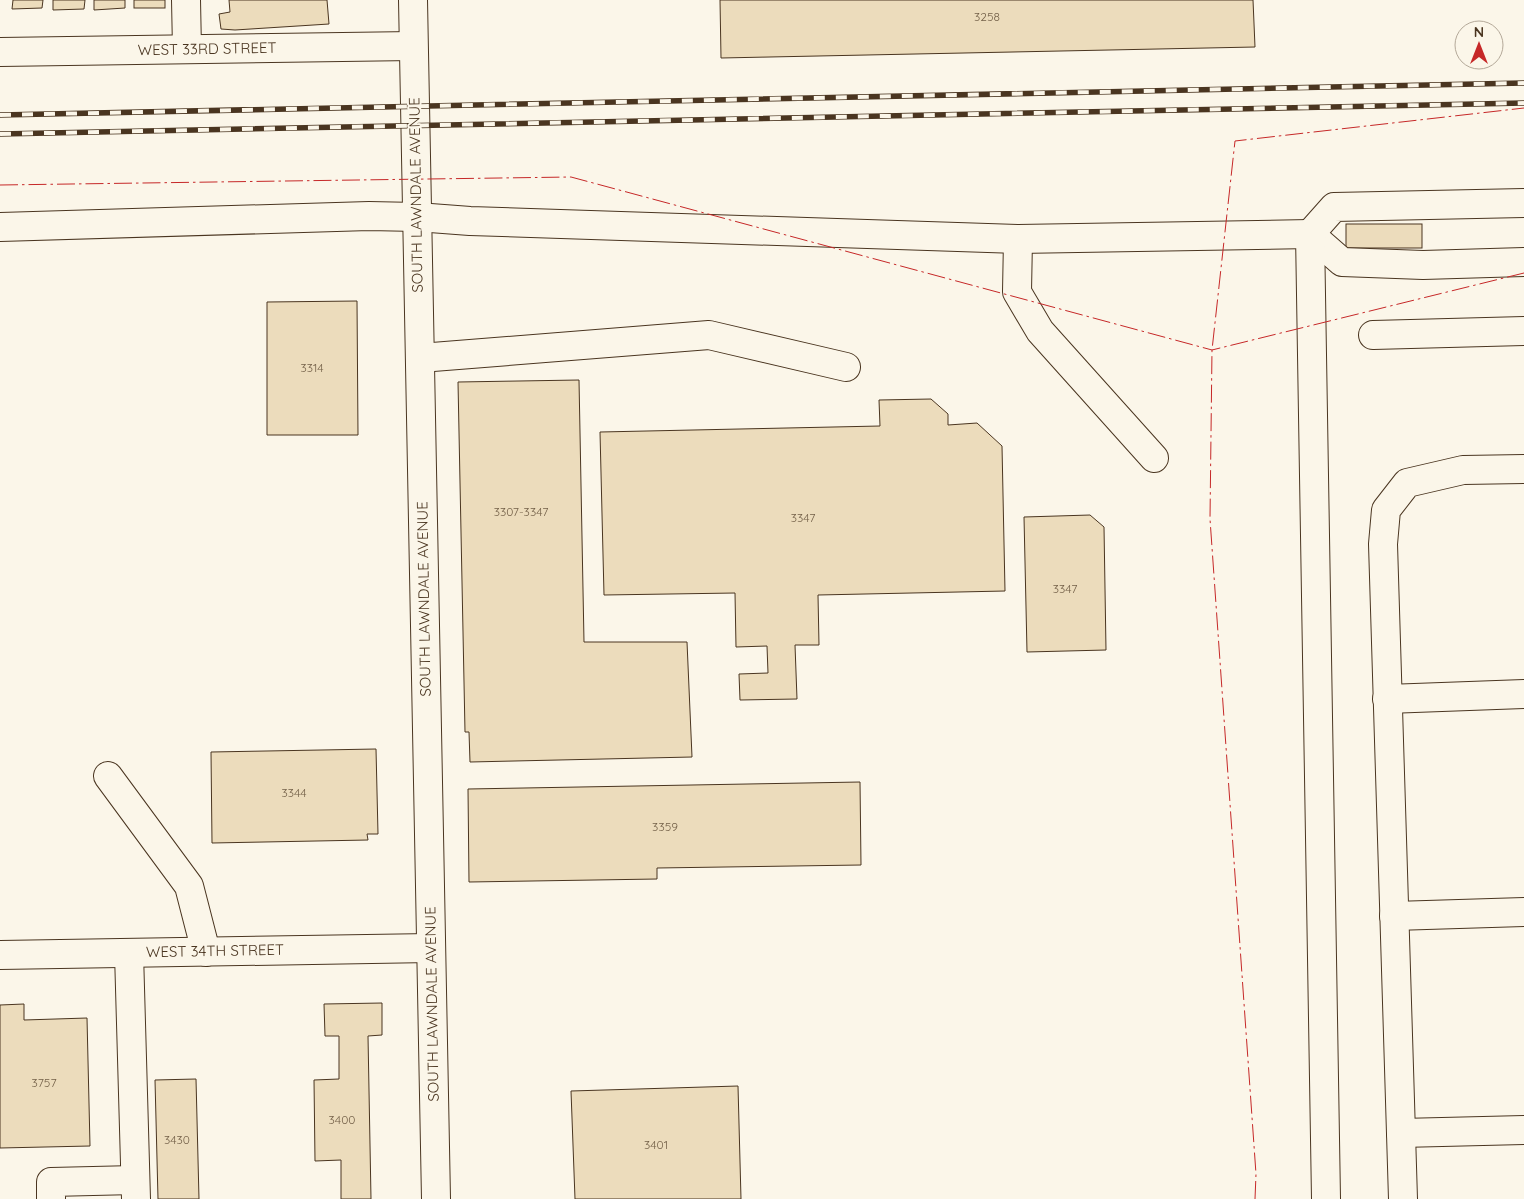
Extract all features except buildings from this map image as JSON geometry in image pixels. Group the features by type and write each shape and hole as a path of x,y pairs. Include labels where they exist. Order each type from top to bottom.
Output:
{"street":[{"path":"186,0 187,49"},
{"name":"SOUTH LAWNDALE AVENUE","path":"412,0 436,1199"},
{"name":"WEST 33RD STREET","path":"0,52 413,46"},
{"path":"1326,1199 1310,234 1334,207 1524,203"},
{"path":"0,227 360,216 417,217 480,222 1018,239 1310,234 1342,262 1423,265 1524,262"},
{"path":"1018,239 1017,292 1040,331 1154,458"},
{"path":"1373,335 1524,331"},
{"path":"420,358 709,335 846,367"},
{"path":"1403,1199 1383,544 1386,510 1407,483 1463,470 1524,468"},
{"path":"1387,699 1524,694"},
{"path":"108,776 189,886 206,952"},
{"path":"1394,916 1524,912"},
{"name":"WEST 34TH STREET","path":"0,955 431,948"},
{"path":"51,1199 51,1182 136,1189 129,953"},
{"path":"1401,1133 1524,1130"}],"railway":[{"path":"0,115 1524,83"},
{"path":"0,134 1524,103"}],"power":[{"path":"1255,1199 1256,1174 1210,519 1212,350 1235,141 1524,108"},
{"path":"0,185 571,177 1212,350 1524,273"}]}
